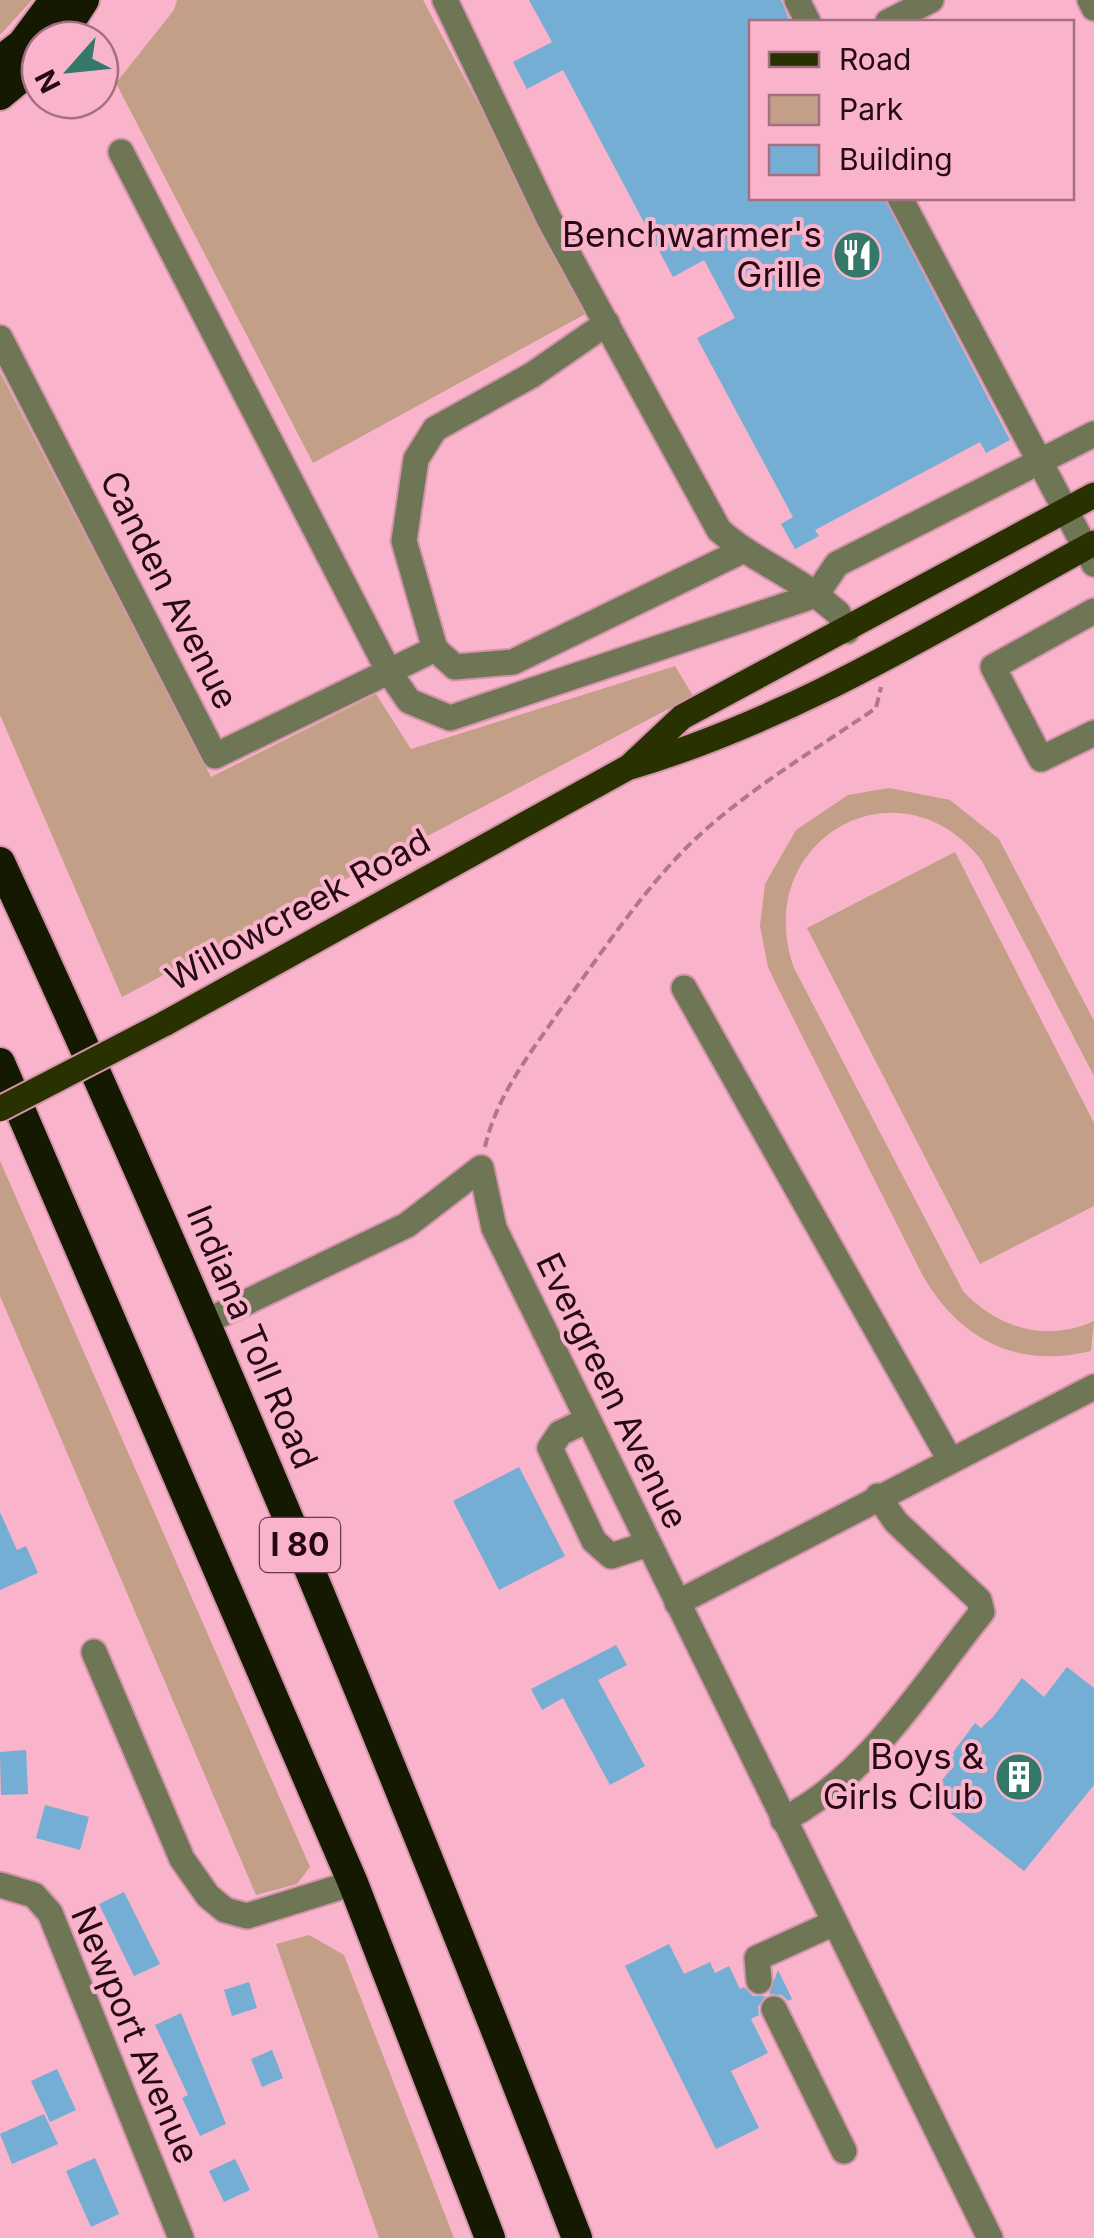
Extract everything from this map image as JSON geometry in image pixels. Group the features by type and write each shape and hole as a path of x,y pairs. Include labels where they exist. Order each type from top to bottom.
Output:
{"highway":[{"path":"0,61 22,44 55,0"},
{"path":"0,95 20,78"},
{"name":"Indiana Toll Road","path":"0,862 205,1322 428,1851 577,2238"},
{"name":"I 80","path":"0,1063 353,1882 490,2238"}],"main road":[{"name":"Willowcreek Road","path":"627,768 682,717 847,632 1094,495"},
{"name":"Willowcreek Road","path":"0,1109 164,1024 627,768 705,746 876,664 1091,552"}],"street":[{"path":"444,0 549,219 719,530 742,551 788,574 816,595 838,613 847,632"},
{"path":"892,20 930,0"},
{"path":"1090,0 1094,8"},
{"path":"121,152 389,672 409,701 450,718 816,595 837,564 1094,434"},
{"path":"901,200 1038,463 1091,552"},
{"path":"607,324 532,375 436,429 416,459 404,541 436,649 455,667 514,662 742,551"},
{"name":"Canden Avenue","path":"0,338 215,756 389,672"},
{"path":"1094,610 992,666 1041,758 1094,733"},
{"path":"389,672 436,649"},
{"path":"684,988 949,1458"},
{"path":"205,1322 408,1225 480,1168"},
{"name":"Evergreen Avenue","path":"480,1168 494,1228 990,2238"},
{"path":"677,1603 949,1458 1094,1387"},
{"path":"588,1420 560,1433 550,1448 594,1541 611,1556 648,1544"},
{"path":"783,1820 824,1798 855,1770 982,1612 979,1600 896,1522 878,1496"},
{"path":"94,1652 182,1859 208,1896 225,1910 248,1916 353,1882"},
{"name":"Newport Avenue","path":"0,1884 34,1895 50,1913 181,2238"},
{"path":"760,1981 757,1958 834,1924"},
{"path":"774,2009 844,2151"}],"path":[{"path":"480,1168 491,1118 527,1057 622,925 699,838 739,804 876,708 882,679 876,664"}],"green space":[{"path":"0,0 32,0 0,35"},
{"path":"177,0 423,0 589,312 313,463 120,91 120,78 174,10"},
{"path":"0,372 211,777 376,694 411,749 675,666 693,696 122,997 0,715"},
{"path":"889,788 950,800 999,839 1094,1021 1094,1076 982,861 948,830 911,815 874,814 840,827 812,850 793,883 786,923 794,968 963,1291 991,1314 1024,1328 1058,1331 1094,1321 1091,1351 1064,1356 1016,1352 973,1333 938,1298 923,1276 768,967 760,926 765,884 796,830 848,795"},
{"path":"955,852 1094,1123 1094,1206 980,1264 807,928"},
{"path":"0,1161 310,1867 297,1884 256,1895 0,1296"},
{"path":"309,1935 344,1955 454,2238 379,2238 276,1944"}],"building":[{"path":"529,0 781,0 789,20 749,20 749,200 885,200 1010,440 986,453 980,442 815,530 819,536 795,549 781,524 793,517 697,338 735,318 704,260 673,277 563,70 527,89 513,62 552,42"},
{"path":"519,1467 565,1556 499,1590 453,1501"},
{"path":"0,1512 17,1550 26,1546 38,1573 0,1590"},
{"path":"616,1645 627,1665 598,1680 645,1766 610,1785 563,1698 542,1710 531,1689"},
{"name":"Boys & Girls Club","path":"1067,1667 1094,1688 1094,1785 1024,1871 929,1796 951,1769 945,1763 975,1723 981,1728 993,1717 1022,1678 1044,1697"},
{"path":"26,1750 28,1794 1,1795 0,1752"},
{"path":"45,1805 89,1817 80,1850 36,1838"},
{"path":"124,1892 160,1964 134,1976 99,1904"},
{"path":"669,1944 684,1974 710,1962 715,1973 729,1966 740,1989 744,1987 753,1996 765,1996 758,2007 759,2015 751,2019 768,2053 731,2071 759,2128 716,2149 625,1966"},
{"path":"778,1970 792,1999 788,2001 782,1995 769,1994"},
{"path":"249,1982 257,2008 232,2016 224,1990"},
{"path":"181,2013 226,2124 200,2136 182,2098 188,2095 155,2025"},
{"path":"272,2050 283,2078 262,2087 251,2059"},
{"path":"57,2069 76,2110 50,2122 31,2081"},
{"path":"44,2114 58,2144 12,2164 0,2134"},
{"path":"95,2158 119,2214 91,2227 66,2171"},
{"path":"235,2159 250,2190 224,2202 209,2171"}],"place":[{"name":"Benchwarmer's Grille","path":"857,255"},
{"name":"Boys & Girls Club","path":"1019,1777"}]}
